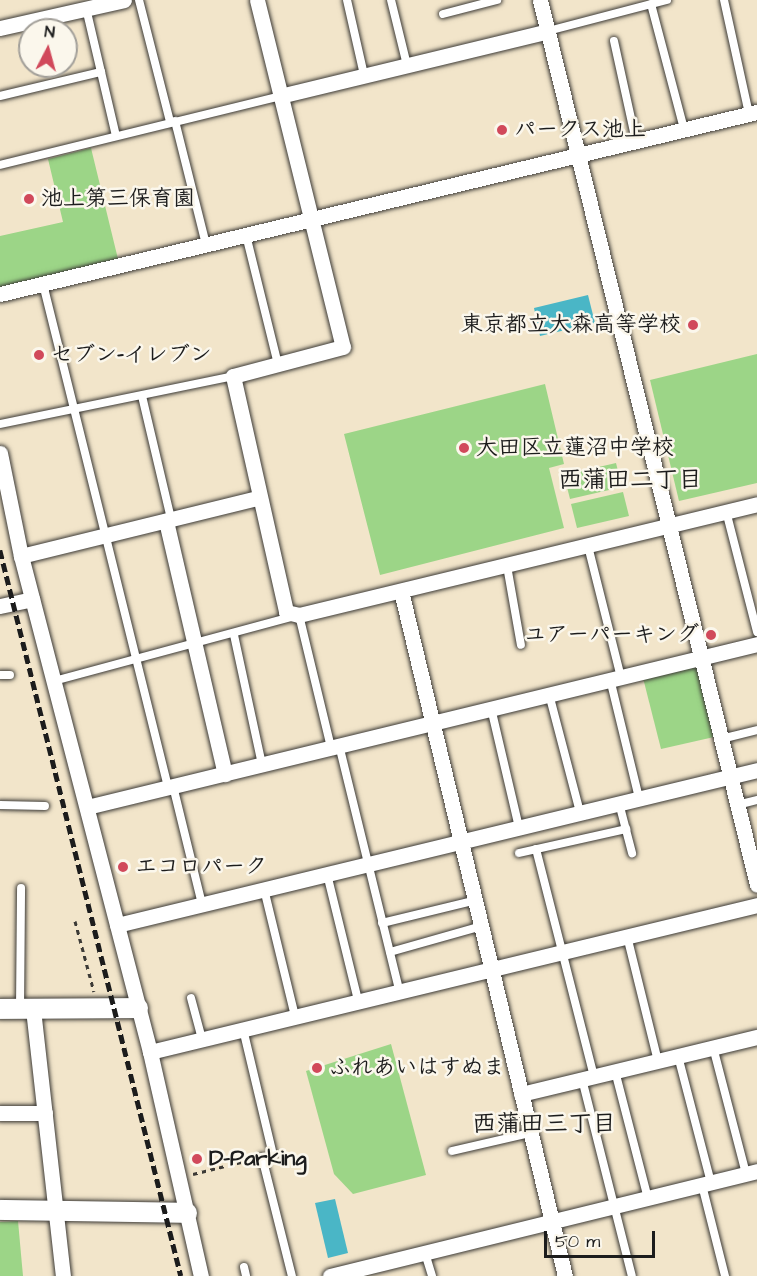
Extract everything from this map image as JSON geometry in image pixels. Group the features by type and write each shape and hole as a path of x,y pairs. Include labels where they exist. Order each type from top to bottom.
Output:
{"street":[{"path":"0,28 124,0"},
{"path":"257,0 343,347 233,376 258,498 286,612 296,616 757,504"},
{"path":"540,0 737,805 753,849 757,885"},
{"path":"280,96 548,31"},
{"path":"0,294 753,113"},
{"path":"0,453 21,556 150,1052 201,1276"},
{"path":"21,556 258,498"},
{"path":"168,520 225,774"},
{"path":"401,591 565,1276"},
{"path":"0,606 32,599"},
{"path":"87,807 757,644"},
{"path":"117,925 757,770"},
{"path":"150,1052 757,905"},
{"path":"0,1009 138,1008"},
{"path":"27,1009 45,1113 63,1276"},
{"path":"520,1094 757,1037"},
{"path":"0,1113 45,1113"},
{"path":"330,1276 751,1173"},
{"path":"0,1210 187,1213"}],"lane":[{"path":"139,0 206,244"},
{"path":"347,0 364,75"},
{"path":"391,0 407,65"},
{"path":"443,14 497,0"},
{"path":"548,31 667,0"},
{"path":"724,0 753,113"},
{"path":"651,4 684,129"},
{"path":"95,5 101,72 116,136"},
{"path":"614,41 636,141"},
{"path":"0,96 101,72"},
{"path":"0,165 280,96"},
{"path":"246,235 278,364"},
{"path":"43,284 137,659 202,904"},
{"path":"0,424 233,376"},
{"path":"142,396 168,520"},
{"path":"726,511 757,632"},
{"path":"588,546 639,798"},
{"path":"507,566 521,645"},
{"path":"54,681 234,635 296,616 368,864 399,990"},
{"path":"234,635 262,764"},
{"path":"0,675 10,675"},
{"path":"549,694 580,812"},
{"path":"491,708 519,827"},
{"path":"721,739 757,730"},
{"path":"737,805 757,800"},
{"path":"619,803 632,853"},
{"path":"0,805 45,806"},
{"path":"519,853 626,829"},
{"path":"536,849 562,951 615,1207 632,1276"},
{"path":"327,874 358,1000"},
{"path":"21,888 27,1009"},
{"path":"263,889 295,1016"},
{"path":"382,924 476,900"},
{"path":"390,952 482,926"},
{"path":"627,936 658,1061"},
{"path":"191,998 202,1039"},
{"path":"243,1029 273,1155"},
{"path":"713,1047 751,1173"},
{"path":"678,1056 725,1276"},
{"path":"615,1071 648,1199"},
{"path":"452,1151 530,1133"},
{"path":"262,1157 292,1276"},
{"path":"425,1253 432,1276"},
{"path":"244,1267 246,1276"}],"path":[{"path":"75,921 98,1009"},
{"path":"179,1178 262,1157"}],"green space":[{"path":"91,148 118,259 0,288 0,236 63,222 48,159"},
{"path":"757,354 757,483 679,501 650,380"},
{"path":"545,384 564,464 549,468 564,528 380,575 344,434"},
{"path":"616,463 622,487 570,499 564,475"},
{"path":"623,492 629,516 577,528 571,504"},
{"path":"696,662 714,737 661,749 642,674"},
{"path":"391,1044 426,1175 353,1194 334,1174 306,1071"},
{"path":"18,1221 23,1276 0,1276 0,1222"}],"water":[{"path":"588,295 595,323 540,336 534,308"},
{"path":"335,1199 348,1253 328,1258 315,1203"}],"railway":[{"path":"0,550 181,1276"}],"place":[{"name":"パークス池上","path":"502,130"},
{"name":"池上第三保育園","path":"29,199"},
{"name":"東京都立大森高等学校","path":"693,325"},
{"name":"セブン-イレブン","path":"39,355"},
{"name":"大田区立蓮沼中学校","path":"464,448"},
{"name":"ユアーパーキング","path":"711,635"},
{"name":"エコロパーク","path":"123,867"},
{"name":"ふれあいはすぬま","path":"317,1068"},
{"name":"D-Parking","path":"197,1159"}],"district":[{"name":"西蒲田二丁目","path":"630,481"},
{"name":"西蒲田三丁目","path":"544,1125"}]}
